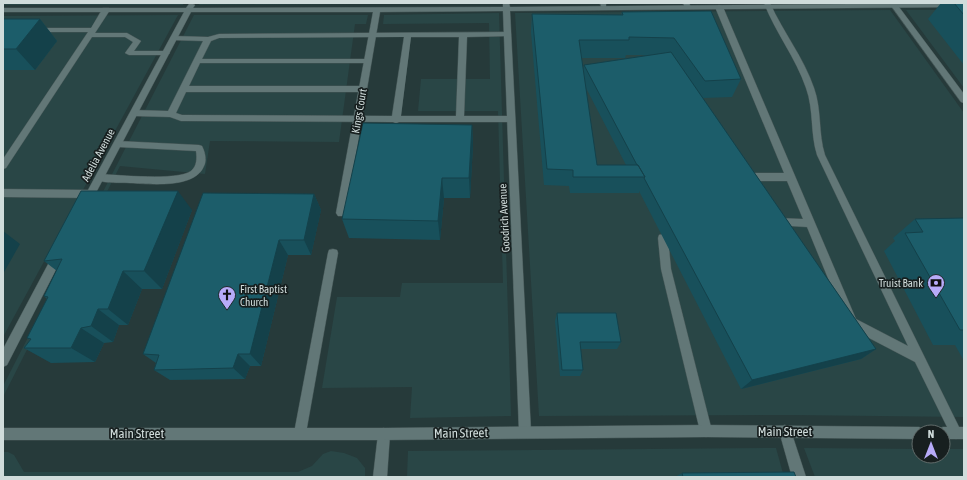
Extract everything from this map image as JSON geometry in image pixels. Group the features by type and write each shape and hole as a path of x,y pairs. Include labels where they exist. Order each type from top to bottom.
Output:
{"street":[{"path":"893,4 964,100"},
{"path":"3,10 106,10 190,6 377,10 604,5 687,5 719,7 768,5 964,5"},
{"path":"768,5 804,75 812,94 814,101 817,145 821,155 920,358 960,433"},
{"name":"Adelia Avenue","path":"80,215 190,6"},
{"name":"Goodrich Avenue","path":"507,6 525,432"},
{"path":"719,7 789,177 852,323 920,358"},
{"path":"3,166 106,10"},
{"name":"Kings Court","path":"341,213 377,10"},
{"path":"26,30 127,35 137,41 129,53 166,54"},
{"path":"174,38 208,39 219,36 373,34 507,34"},
{"path":"396,120 408,35"},
{"path":"460,119 462,35"},
{"path":"171,114 208,39"},
{"path":"197,61 368,61"},
{"path":"183,89 363,89"},
{"path":"134,113 171,114 181,118 358,120 511,119"},
{"path":"100,178 176,180 192,175 200,167 201,154 199,148 118,144"},
{"path":"741,178 789,177"},
{"path":"3,193 91,194"},
{"path":"771,222 810,223"},
{"path":"663,238 666,269 706,431"},
{"path":"3,361 62,249"},
{"path":"300,433 333,253"},
{"name":"Main Street","path":"3,434 384,434 706,431 911,433"},
{"path":"784,431 799,477"},
{"path":"380,477 384,434"}],"shaded area":[{"path":"3,3 184,3 183,5 3,5"},
{"path":"200,3 498,3 199,5"},
{"path":"890,10 964,113 964,417 793,415 539,416 515,13"},
{"path":"906,10 964,10 964,88"},
{"path":"499,13 511,416 410,418 412,387 322,388 337,297 400,297 402,283 503,283 498,111 418,111 421,79 490,79 489,23 383,24 384,15"},
{"path":"178,15 3,337 3,16"},
{"path":"194,15 368,15 366,24 355,24 339,142 210,141 205,174 120,166 3,397 3,386"},
{"path":"776,448 784,477 407,477 408,451"},
{"path":"804,448 911,449 911,464 951,464 951,449 964,449 964,477 815,477"},
{"path":"331,451 344,453 357,458 365,468 365,477 3,477 3,452 8,452 14,455 24,472 298,472 312,466 323,454"}],"building":[{"path":"954,3 964,3 964,15"},
{"path":"711,11 741,79 705,81 674,38 629,37 629,40 579,40 597,165 638,165 645,177 573,177 573,170 547,169 532,14 623,15 622,12"},
{"path":"3,19 40,19 16,49 3,49"},
{"path":"671,52 876,349 752,380 584,65"},
{"path":"363,123 472,125 469,178 442,178 438,221 342,219"},
{"path":"81,191 178,191 144,271 123,271 108,309 98,309 91,326 81,328 71,348 24,348 31,339 27,338 48,297 44,296 62,259 44,261"},
{"name":"First Baptist Church","path":"203,193 314,194 304,240 279,240 250,354 238,354 233,368 154,370 159,355 143,354"},
{"path":"964,218 964,330 960,330 905,233 923,232 915,219"},
{"path":"557,313 616,313 621,342 580,342 583,370 562,370"},
{"path":"794,472 796,477 683,477 682,473"}],"place":[{"name":"Truist Bank","path":"936,298"},
{"name":"First Baptist Church","path":"227,310"}]}
